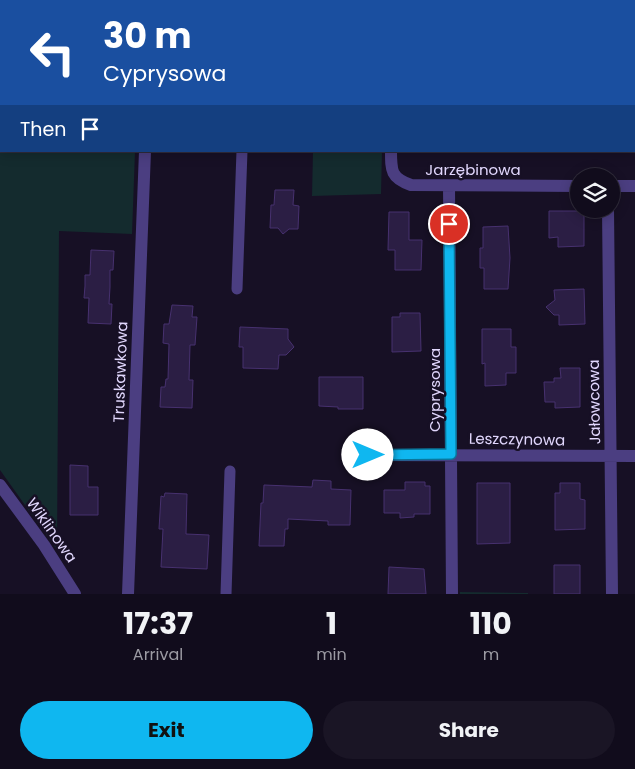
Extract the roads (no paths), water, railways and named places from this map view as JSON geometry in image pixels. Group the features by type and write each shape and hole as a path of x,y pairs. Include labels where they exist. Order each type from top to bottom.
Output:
{"street":[{"name":"Truskawkowa","path":"128,594 145,152"},
{"name":"Jarzębinowa","path":"392,152 393,173 401,182 411,185 570,186"},
{"name":"Cyprysowa","path":"449,186 452,594"},
{"path":"620,186 635,186"},
{"name":"Jałowcowa","path":"608,218 612,594"},
{"name":"Leszczynowa","path":"368,455 635,456"},
{"name":"Wiklinowa","path":"0,485 44,545 76,594"}],"lane":[{"path":"237,289 242,152"},
{"path":"226,594 230,471"}]}
